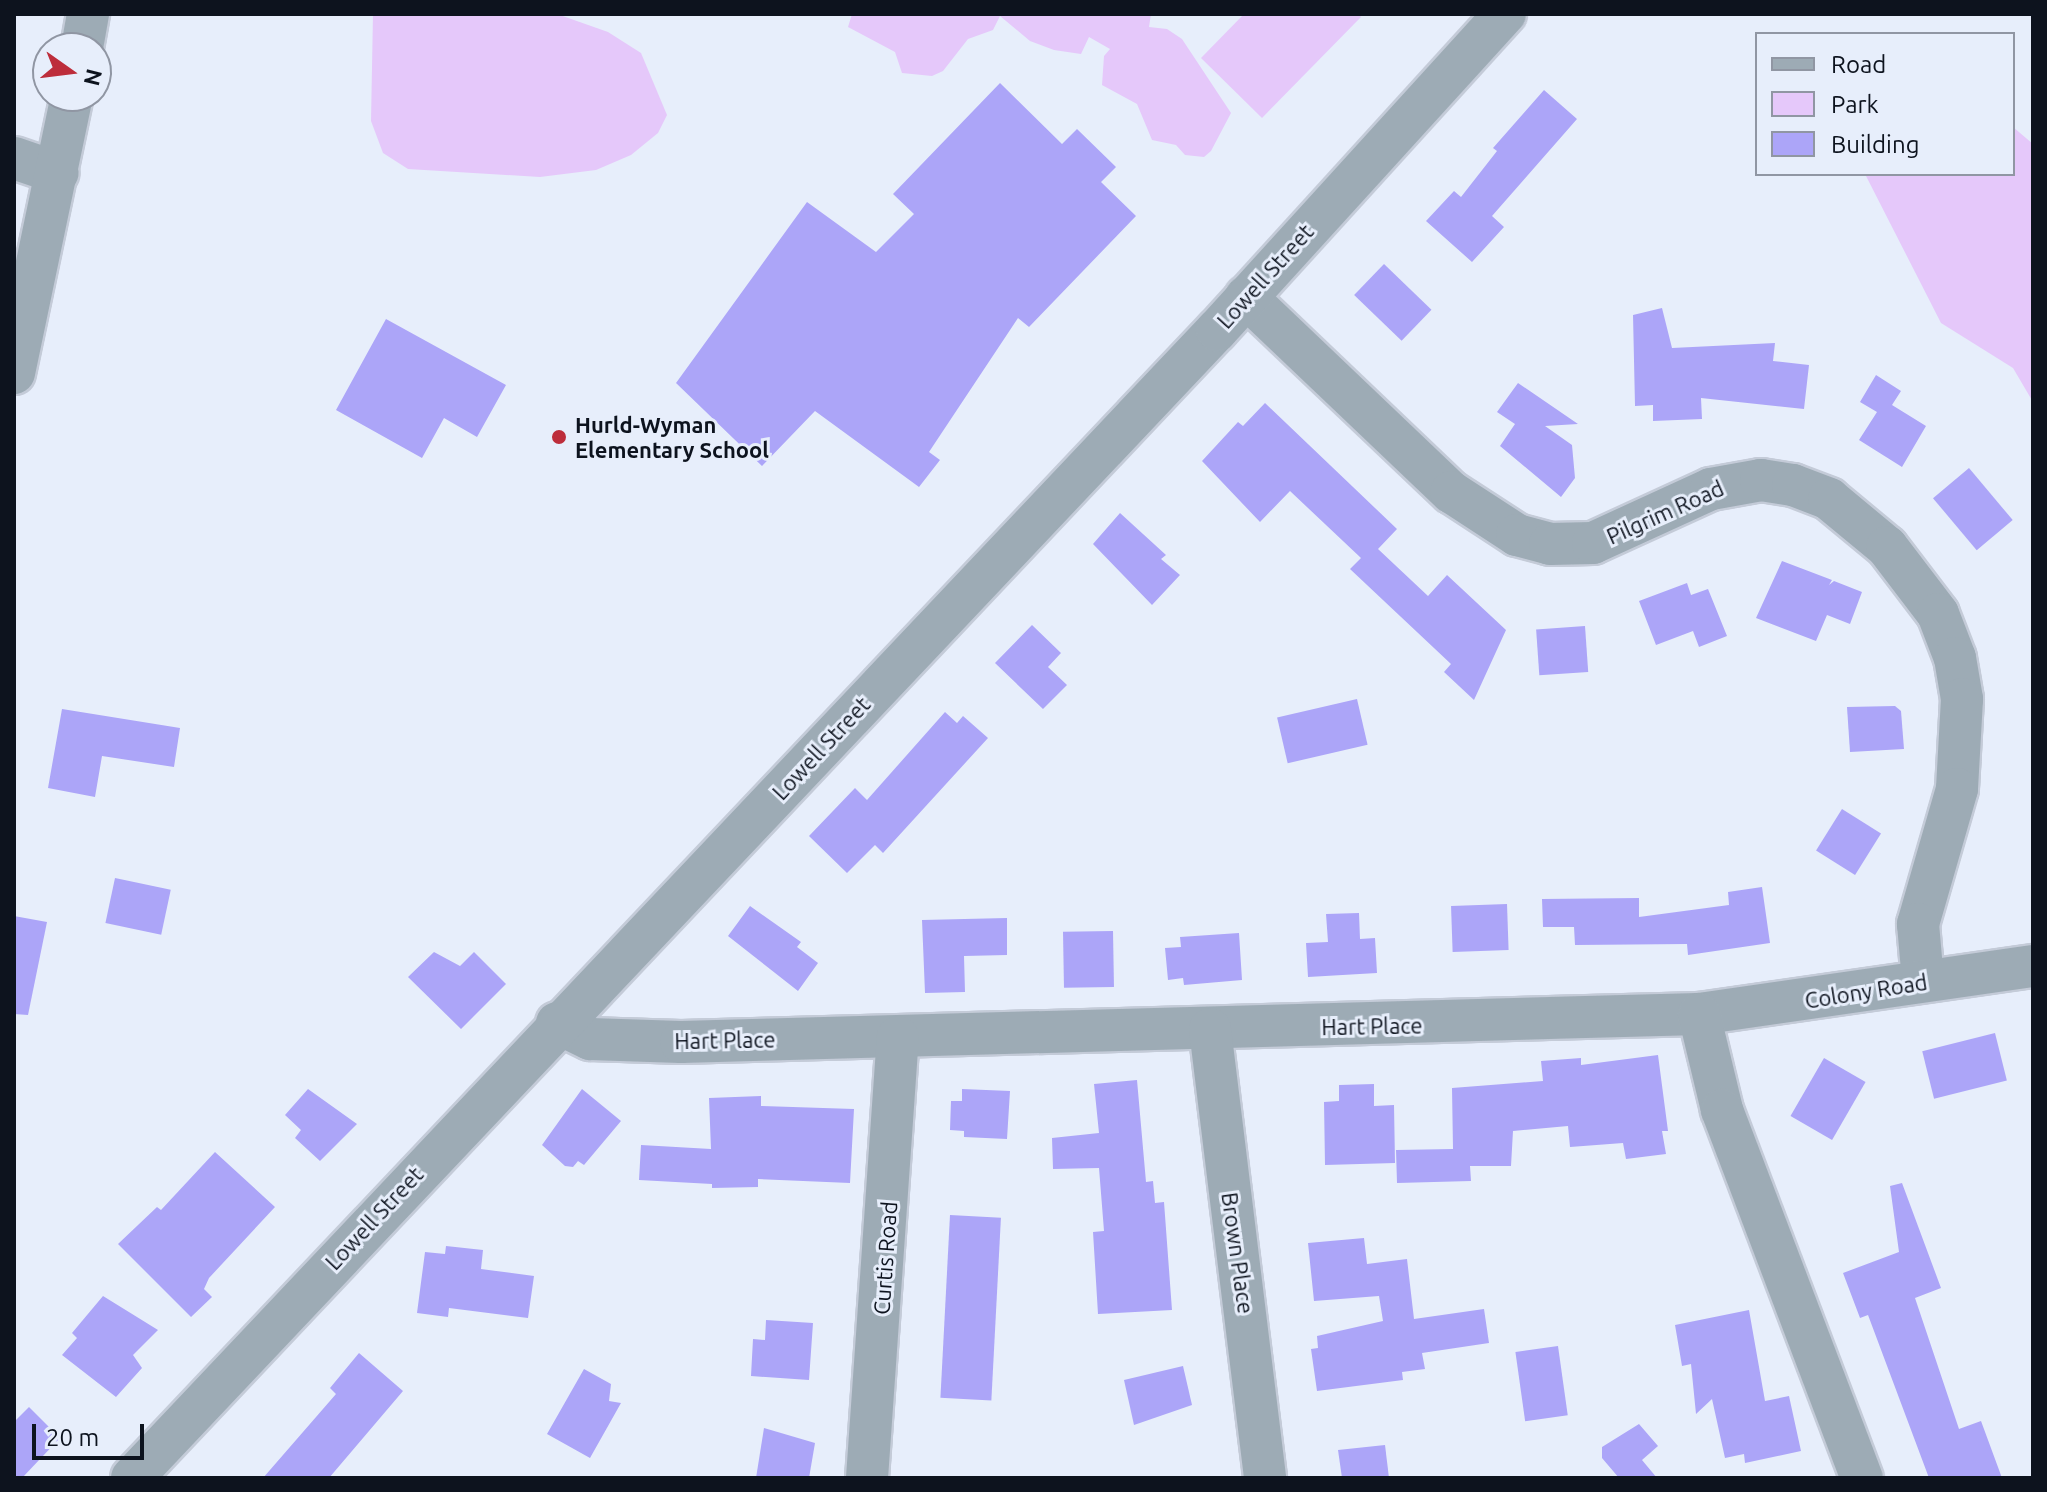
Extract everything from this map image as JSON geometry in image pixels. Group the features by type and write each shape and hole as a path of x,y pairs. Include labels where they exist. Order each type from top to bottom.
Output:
{"street":[{"name":"Lowell Street","path":"132,1478 557,1023 1246,297 1505,14"},
{"path":"14,373 69,112"},
{"path":"14,158 58,173"},
{"name":"Pilgrim Road","path":"1246,297 1451,492 1517,535 1560,545 1593,543 1711,489 1761,480 1793,485 1829,499 1887,547 1938,614 1955,658 1962,699 1957,789 1918,924 1923,981"},
{"name":"Colony Road","path":"1699,1014 2033,966"},
{"path":"1699,1014 1722,1110 1862,1478"},
{"name":"Hart Place","path":"557,1023 604,1040 898,1037 1699,1014"},
{"name":"Brown Place","path":"1210,1029 1265,1478"},
{"name":"Curtis Road","path":"867,1478 898,1037"}],"green space":[{"path":"373,14 557,14 608,32 641,53 667,115 658,133 631,155 596,170 540,177 408,169 383,153 371,121"},
{"path":"852,14 1151,14 1149,27 1167,29 1182,39 1231,113 1211,151 1204,157 1185,155 1176,145 1152,140 1137,104 1102,85 1104,56 1110,49 1089,37 1081,54 1054,50 1030,41 1000,16 993,30 968,39 943,71 932,76 902,73 895,52 848,27"},
{"path":"1244,14 1358,14 1361,17 1262,118 1201,58"},
{"path":"2015,129 2033,144 2033,402 2013,368 1941,323 1866,176 2015,176"}],"building":[{"path":"1000,83 1062,144 1077,129 1116,167 1101,182 1136,216 1029,327 1018,318 929,452 940,460 919,487 815,411 762,466 676,383 807,202 876,252 914,214 893,194"},
{"path":"1544,90 1577,119 1492,216 1504,227 1472,262 1426,221 1454,191 1461,197 1497,151 1493,148"},
{"path":"1384,264 1431,310 1402,341 1354,295"},
{"path":"1662,308 1672,348 1775,343 1773,361 1809,365 1804,409 1701,398 1702,419 1653,421 1653,405 1635,406 1633,315"},
{"path":"386,319 506,385 477,437 444,418 422,458 336,410"},
{"path":"1876,375 1901,391 1892,405 1926,426 1902,467 1859,440 1877,412 1860,402"},
{"path":"1518,383 1578,424 1545,426 1572,445 1575,478 1561,497 1500,446 1515,424 1497,412"},
{"path":"1265,403 1397,529 1378,549 1428,596 1447,575 1506,630 1474,700 1444,672 1451,664 1350,569 1361,558 1290,491 1260,522 1202,461 1238,422 1243,426"},
{"path":"1969,468 2013,520 1977,550 1933,498"},
{"path":"1120,513 1166,555 1161,559 1180,575 1152,605 1093,544"},
{"path":"1782,561 1832,580 1829,585 1834,581 1862,592 1850,624 1827,615 1816,641 1756,618"},
{"path":"1687,583 1691,595 1708,589 1727,636 1699,647 1693,631 1656,645 1639,601"},
{"path":"1032,625 1061,653 1048,667 1067,685 1043,709 995,663"},
{"path":"1585,626 1588,672 1539,675 1536,629"},
{"path":"1357,699 1368,745 1288,763 1277,717"},
{"path":"1895,706 1901,711 1904,749 1850,752 1847,707"},
{"path":"62,709 180,728 174,767 102,756 95,797 48,788"},
{"path":"945,712 957,723 963,716 988,738 883,853 875,845 847,873 809,836 855,788 867,800"},
{"path":"1842,809 1881,833 1855,875 1816,851"},
{"path":"115,878 171,890 161,935 105,923"},
{"path":"1762,887 1770,943 1688,955 1687,944 1575,945 1574,927 1543,927 1542,899 1639,898 1639,917 1729,905 1728,892"},
{"path":"1507,904 1509,950 1453,952 1451,906"},
{"path":"750,906 801,942 797,947 818,963 798,991 728,936"},
{"path":"1359,913 1360,939 1375,938 1377,973 1308,977 1306,943 1328,942 1326,914"},
{"path":"14,916 47,922 28,1015 14,1014"},
{"path":"1007,918 1007,955 964,956 965,992 925,993 922,920"},
{"path":"1113,931 1114,987 1064,988 1063,932"},
{"path":"1239,933 1242,980 1184,985 1183,978 1168,980 1165,948 1181,947 1180,937"},
{"path":"434,952 460,966 474,952 506,984 461,1029 408,977"},
{"path":"1995,1033 2007,1081 1934,1099 1922,1051"},
{"path":"1658,1055 1668,1131 1662,1131 1666,1154 1626,1159 1623,1143 1570,1147 1568,1126 1513,1131 1511,1166 1470,1166 1471,1181 1397,1183 1396,1150 1453,1149 1452,1088 1543,1081 1541,1061 1581,1058 1581,1065"},
{"path":"1824,1058 1866,1082 1832,1140 1790,1116"},
{"path":"1137,1080 1146,1182 1153,1181 1155,1203 1164,1202 1172,1310 1098,1314 1093,1232 1104,1231 1099,1168 1053,1169 1052,1138 1099,1133 1094,1084"},
{"path":"1374,1084 1374,1106 1394,1105 1395,1163 1325,1165 1324,1102 1339,1101 1339,1085"},
{"path":"308,1089 357,1124 320,1161 295,1138 301,1130 285,1115"},
{"path":"582,1089 621,1121 584,1165 578,1161 573,1167 565,1166 542,1145"},
{"path":"962,1089 1010,1091 1007,1139 964,1137 964,1131 950,1130 951,1101 962,1101"},
{"path":"761,1096 761,1106 854,1109 850,1183 758,1179 758,1187 712,1188 712,1184 639,1180 641,1145 711,1149 709,1098"},
{"path":"215,1152 275,1207 209,1278 204,1289 212,1297 191,1317 118,1244 157,1207 161,1210"},
{"path":"1902,1183 1941,1288 1915,1298 1959,1429 1981,1421 2002,1478 1929,1478 1868,1315 1860,1318 1843,1273 1899,1252 1890,1186"},
{"path":"950,1215 1001,1218 991,1400 940,1398"},
{"path":"1364,1238 1367,1264 1407,1259 1414,1319 1484,1309 1489,1343 1422,1353 1425,1369 1402,1372 1403,1380 1317,1391 1311,1349 1318,1348 1317,1336 1383,1321 1379,1296 1314,1301 1308,1243"},
{"path":"446,1246 483,1250 481,1269 534,1276 528,1318 449,1308 448,1317 417,1313 425,1252 445,1254"},
{"path":"103,1296 158,1330 133,1355 142,1368 116,1397 62,1355 77,1338 72,1333"},
{"path":"1749,1310 1765,1401 1789,1396 1801,1451 1745,1463 1744,1454 1725,1458 1712,1399 1696,1414 1691,1364 1682,1366 1675,1325"},
{"path":"766,1320 813,1323 809,1380 751,1376 753,1339 765,1340"},
{"path":"1558,1346 1568,1415 1525,1421 1515,1352"},
{"path":"359,1353 403,1391 329,1478 263,1478 336,1394 330,1388"},
{"path":"1183,1366 1192,1405 1134,1425 1124,1380"},
{"path":"584,1369 611,1384 609,1401 621,1403 590,1458 547,1434"},
{"path":"29,1407 60,1438 22,1478 14,1478 14,1422"},
{"path":"1639,1424 1658,1446 1642,1460 1657,1478 1619,1478 1602,1458 1602,1447"},
{"path":"764,1428 815,1443 809,1478 756,1478"},
{"path":"1385,1445 1389,1478 1342,1478 1338,1450"}],"place":[{"name":"Hurld-Wyman Elementary School","path":"559,437"}]}
